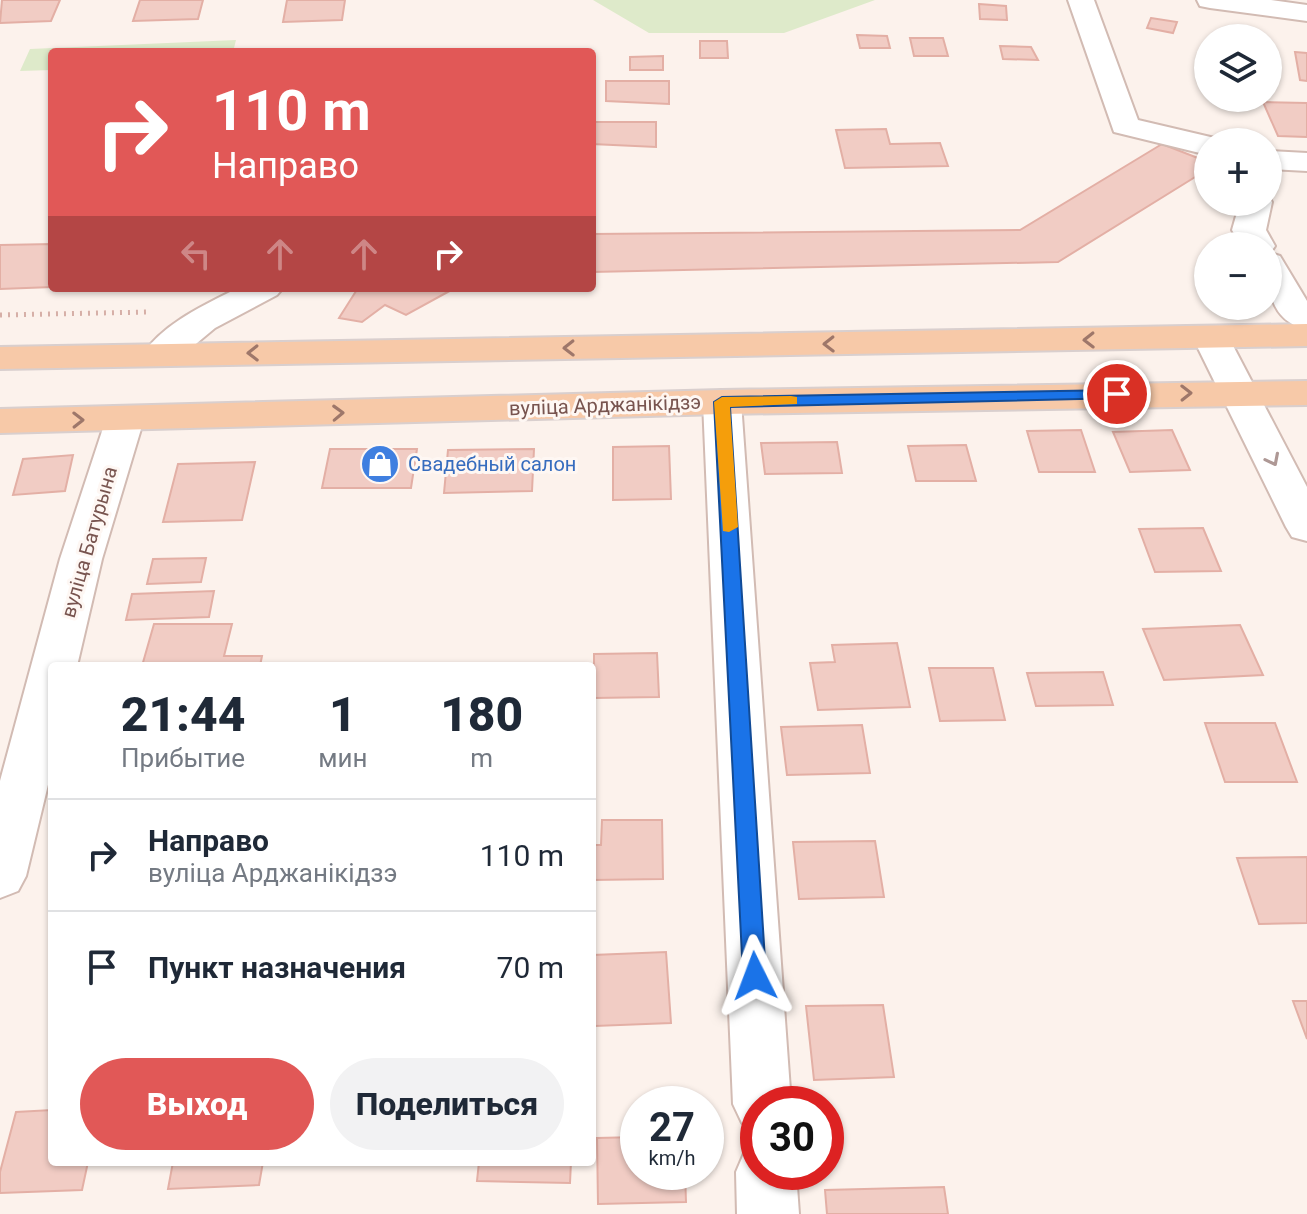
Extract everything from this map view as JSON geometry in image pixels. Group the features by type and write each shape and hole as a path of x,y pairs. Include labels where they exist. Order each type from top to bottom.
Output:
{"main road":[{"path":"0,358 1307,335"},
{"name":"вуліца Арджанікідзэ","path":"0,421 722,402 1307,393"}],"street":[{"path":"1081,0 1125,126 1194,143"},
{"path":"1210,0 1307,13"},
{"path":"1282,161 1307,162"},
{"path":"1282,288 1293,308 1307,319"},
{"path":"160,355 202,320 257,292"},
{"path":"1211,338 1307,527"},
{"path":"722,402 761,1086"},
{"name":"вуліца Батурына","path":"55,662 81,559 125,419"},
{"path":"0,876 48,690"},
{"path":"767,1190 768,1214"}],"path":[{"path":"0,315 222,310"}],"green space":[{"path":"593,0 875,0 784,33 649,33"},
{"path":"236,40 234,48 53,48"},
{"path":"48,48 48,70 20,71 30,49"}],"building":[{"path":"2,0 60,0 51,21 0,23"},
{"path":"140,0 203,0 198,19 133,21"},
{"path":"287,0 345,0 342,20 283,22"},
{"path":"979,4 1006,6 1007,20 980,19"},
{"path":"1151,18 1177,22 1173,33 1147,28"},
{"path":"857,35 887,36 890,48 860,48"},
{"path":"910,38 943,38 948,56 914,56"},
{"path":"700,41 727,41 728,58 700,58"},
{"path":"1000,46 1031,47 1038,60 1003,59"},
{"path":"1295,52 1307,53 1307,81 1300,80"},
{"path":"663,56 663,70 630,70 630,57"},
{"path":"606,81 669,81 669,104 606,101"},
{"path":"1282,102 1307,103 1307,137 1282,136 1282,128 1274,128 1267,112 1282,112"},
{"path":"596,122 656,122 656,147 596,144"},
{"path":"886,129 890,144 940,143 948,166 845,168 836,130"},
{"path":"1162,144 1194,157 1194,178 1058,262 596,272 596,234 1020,230"},
{"path":"48,244 48,287 0,289 0,245"},
{"path":"355,292 448,292 406,315 385,305 362,322 339,318"},
{"path":"1081,430 1095,472 1039,472 1027,431"},
{"path":"1172,430 1190,470 1130,472 1113,432"},
{"path":"837,442 842,473 765,474 761,443"},
{"path":"966,445 976,481 916,481 908,446"},
{"path":"669,446 671,499 613,500 613,447"},
{"path":"330,449 417,449 411,488 322,488"},
{"path":"534,449 532,491 444,493 448,450"},
{"path":"73,455 65,491 13,495 23,459"},
{"path":"255,462 242,520 163,522 178,464"},
{"path":"1203,528 1221,571 1155,572 1139,529"},
{"path":"206,558 201,582 147,584 153,559"},
{"path":"214,591 209,617 126,620 132,594"},
{"path":"154,624 232,624 224,656 262,656 261,662 143,662"},
{"path":"1240,625 1263,675 1164,680 1143,629"},
{"path":"897,643 910,707 818,710 810,663 835,662 832,645"},
{"path":"657,653 659,697 596,698 594,654"},
{"path":"929,668 993,668 1005,720 940,721"},
{"path":"1103,672 1113,705 1036,706 1027,673"},
{"path":"1205,723 1275,723 1297,782 1225,782"},
{"path":"862,725 870,773 787,775 781,727"},
{"path":"602,820 662,820 663,879 596,880 596,845 601,845"},
{"path":"875,841 884,897 799,899 793,842"},
{"path":"1307,857 1307,923 1259,924 1237,858"},
{"path":"666,952 671,1023 596,1026 596,955"},
{"path":"1293,1001 1307,1001 1307,1039"},
{"path":"883,1005 894,1077 814,1080 806,1006"},
{"path":"48,1110 48,1166 87,1166 82,1190 0,1193 0,1172 16,1112"},
{"path":"620,1137 620,1190 686,1190 686,1202 598,1204 597,1138"},
{"path":"172,1166 262,1166 259,1185 168,1189"},
{"path":"479,1166 571,1166 570,1183 477,1181"},
{"path":"944,1187 948,1214 827,1214 825,1190"}],"slow traffic":[{"path":"729,527 722,402 791,401"}],"place":[{"name":"Свадебный салон","path":"380,464"}],"route":[{"path":"755,976 722,402 1117,394"}]}
